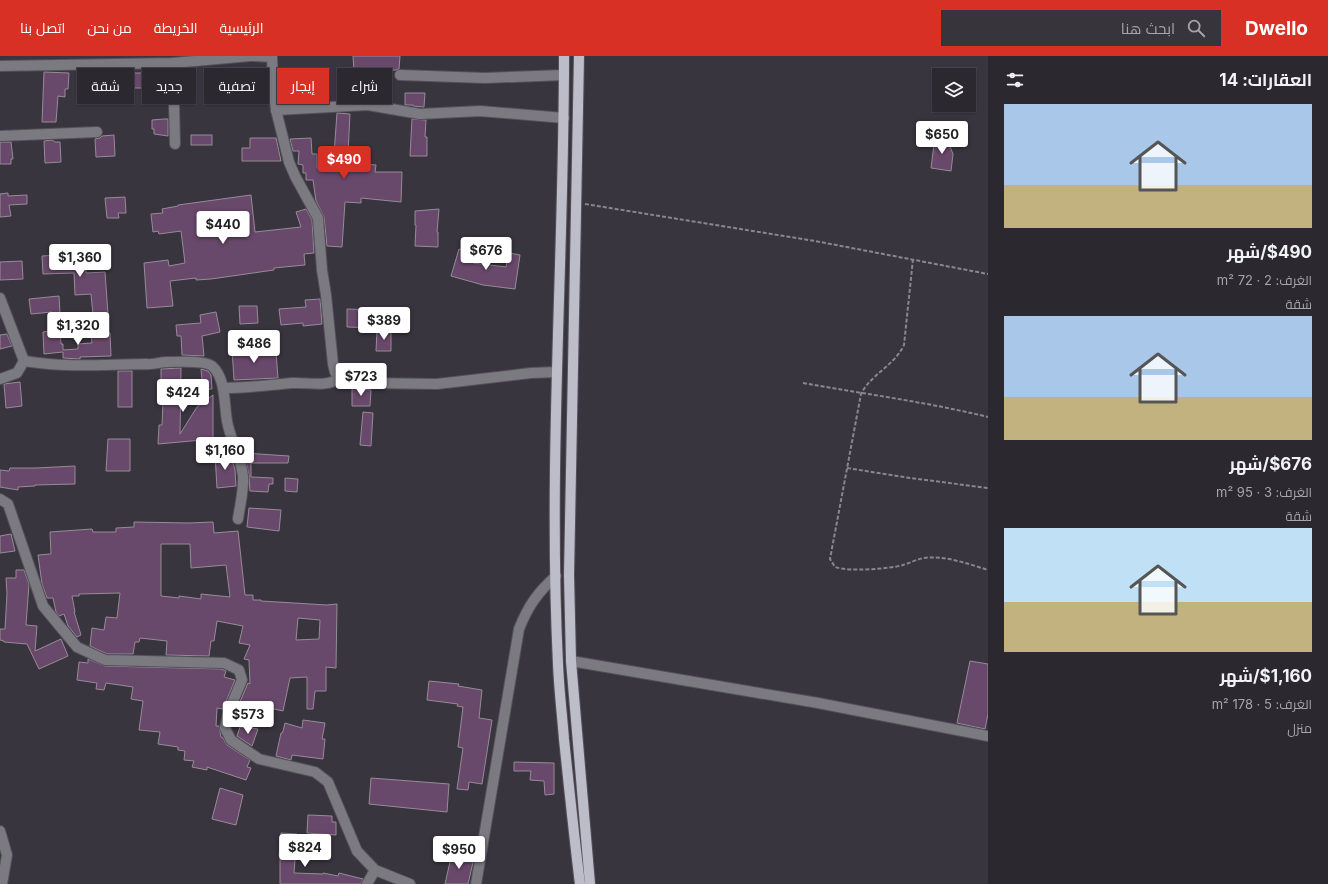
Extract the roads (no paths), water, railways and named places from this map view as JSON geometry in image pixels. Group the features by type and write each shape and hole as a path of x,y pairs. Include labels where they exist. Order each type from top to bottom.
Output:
{"main road":[{"path":"564,56 561,272 557,372 556,576 558,665 572,820 580,884"},
{"path":"579,56 569,575 571,661 590,884"},
{"path":"561,272 574,272"},
{"path":"556,576 569,575"}],"street":[{"path":"0,66 173,63 252,56 272,57 276,110 289,162 318,218 332,364 335,372 340,378 351,381 366,382 437,384 530,373 557,372"},
{"path":"173,63 175,144"},
{"path":"400,75 485,78 564,75"},
{"path":"276,110 368,105 420,114 480,111 564,118"},
{"path":"0,136 97,132"},
{"path":"0,298 24,361"},
{"path":"0,379 17,373 24,361"},
{"path":"24,361 65,365 147,364 166,362 204,363 212,366 224,388 227,422 239,458 243,476 238,518"},
{"path":"224,388 248,388 293,383 331,383 340,378"},
{"path":"0,499 8,504 42,606 77,647 105,660 224,663 239,670 242,680 228,713 225,728 231,740 259,759 315,772 328,782 357,851 375,870 410,884"},
{"path":"476,884 519,628 533,599 556,576"},
{"path":"571,661 818,703 988,736"},
{"path":"0,830 7,855 2,884"},
{"path":"367,884 375,870"}]}
